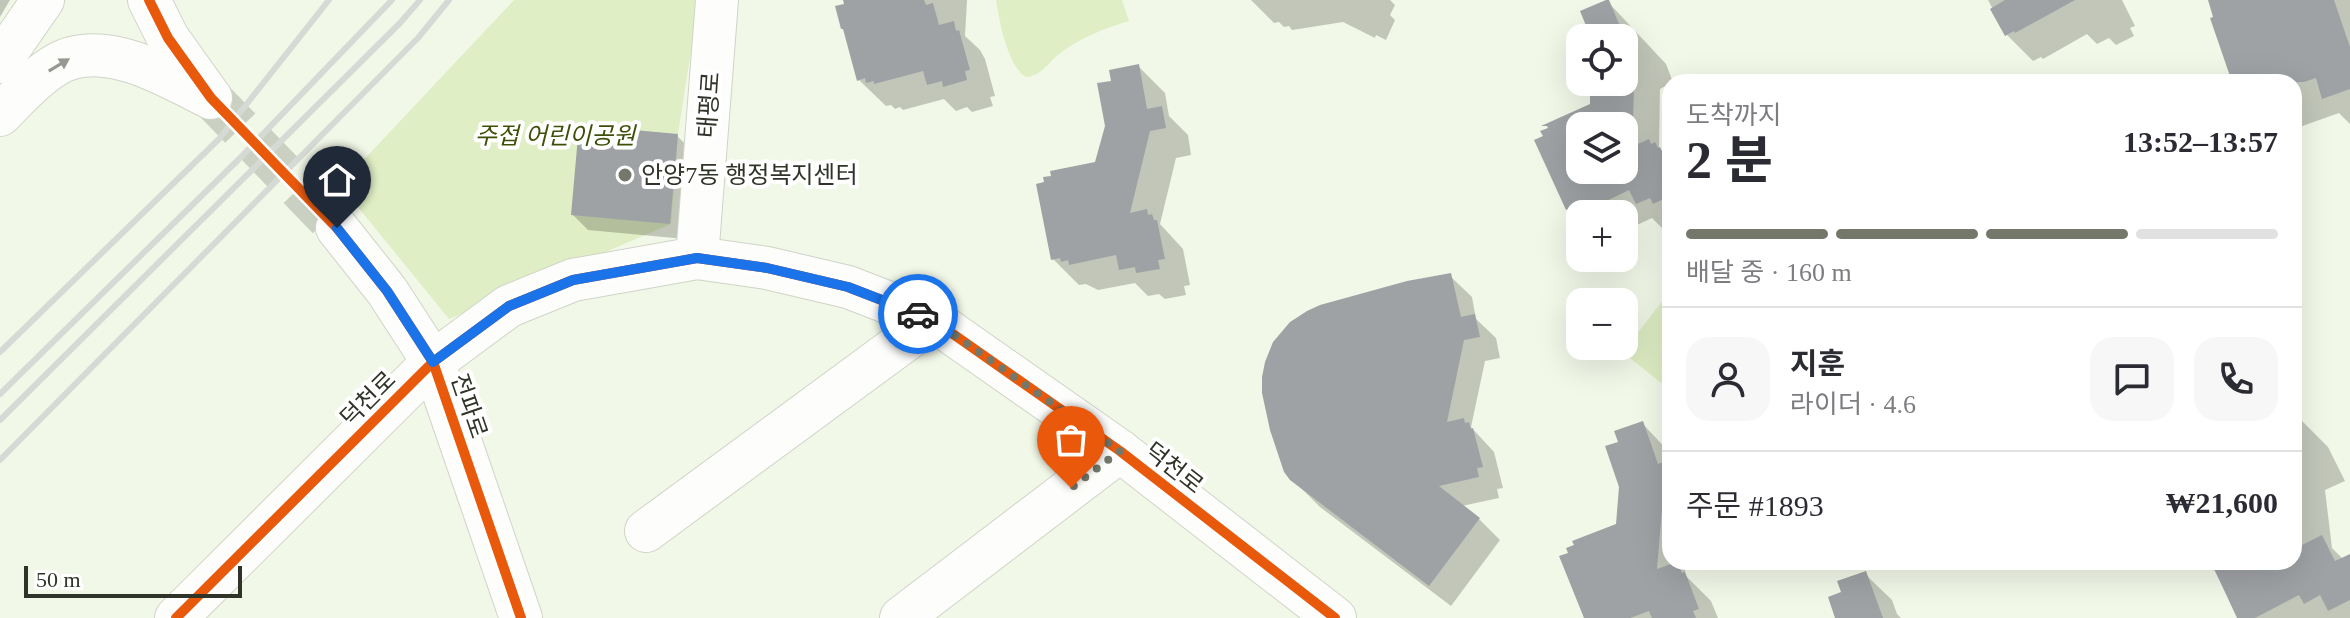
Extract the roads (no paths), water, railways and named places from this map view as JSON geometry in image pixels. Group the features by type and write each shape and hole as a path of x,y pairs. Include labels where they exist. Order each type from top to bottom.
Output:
{"street":[{"path":"0,62 43,0"},
{"path":"0,115 37,78 71,58 99,56 135,62 211,98 168,38 149,0"},
{"name":"태평로","path":"697,258 717,0"},
{"name":"전파로","path":"337,228 387,291 433,362 521,618"},
{"name":"덕천로","path":"176,618 433,362 509,306 573,280 697,258 767,268 848,287 933,320 1120,451 1335,618"},
{"path":"646,531 933,320"},
{"path":"901,618 1120,451"}],"tunnel":[{"path":"211,98 337,228"}],"railway":[{"path":"0,352 219,139 329,0"},
{"path":"0,394 238,160 392,0"},
{"path":"0,420 420,0"},
{"path":"0,460 418,38 449,0"}],"place":[{"name":"안양7동 행정복지센터","path":"625,175"}],"park label":[{"name":"주접 어린이공원","path":"555,136"}]}
